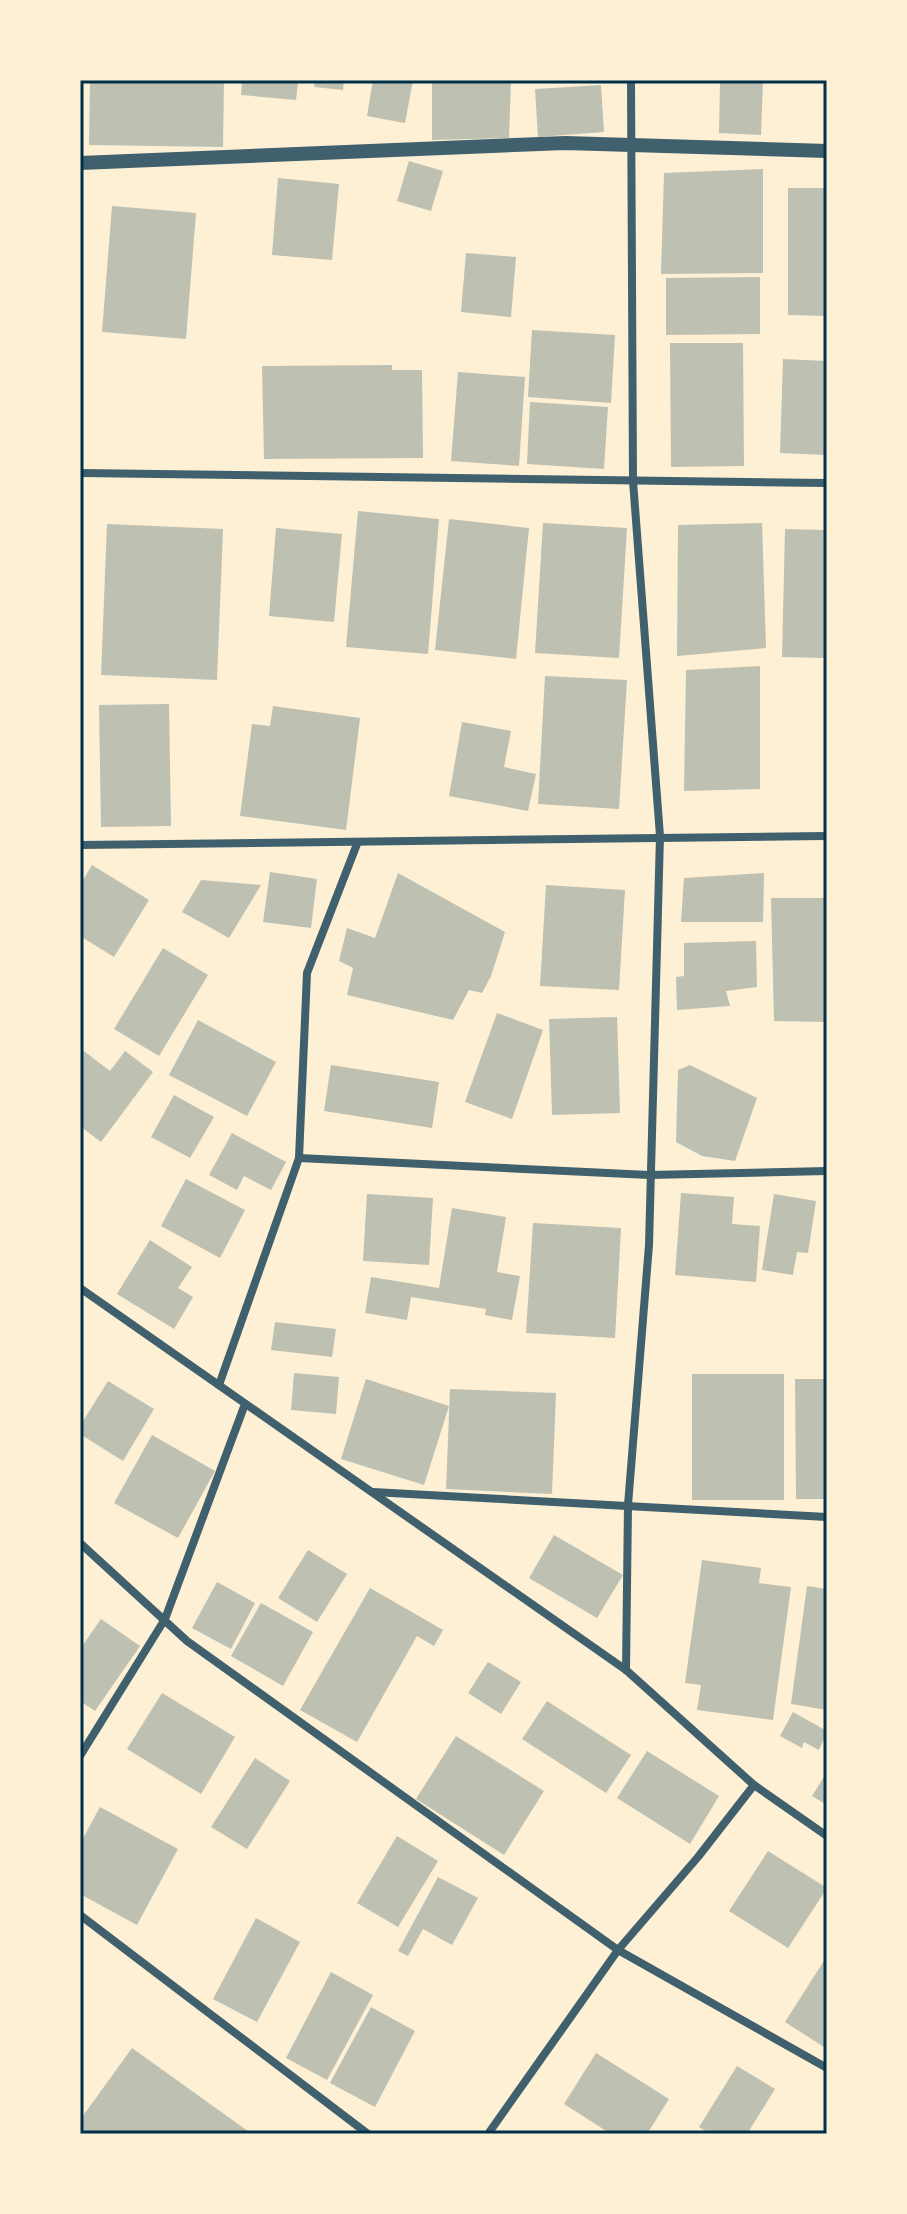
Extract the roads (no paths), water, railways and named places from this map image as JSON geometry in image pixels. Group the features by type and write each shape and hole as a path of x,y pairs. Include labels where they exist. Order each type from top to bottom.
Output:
{"street":[{"path":"626,1670 628,1505 649,1245 660,836 633,481 631,80"},
{"path":"80,163 565,143 827,151"},
{"path":"80,473 827,483"},
{"path":"80,845 827,836"},
{"path":"219,1385 299,1158 307,973 357,844"},
{"path":"299,1158 649,1175 827,1171"},
{"path":"80,1288 626,1670 754,1785 827,1836"},
{"path":"80,1756 165,1619 245,1404"},
{"path":"371,1492 827,1517"},
{"path":"80,1543 187,1641 618,1950 827,2068"},
{"path":"488,2134 618,1950 698,1857 754,1785"},
{"path":"80,1915 368,2134"}]}
